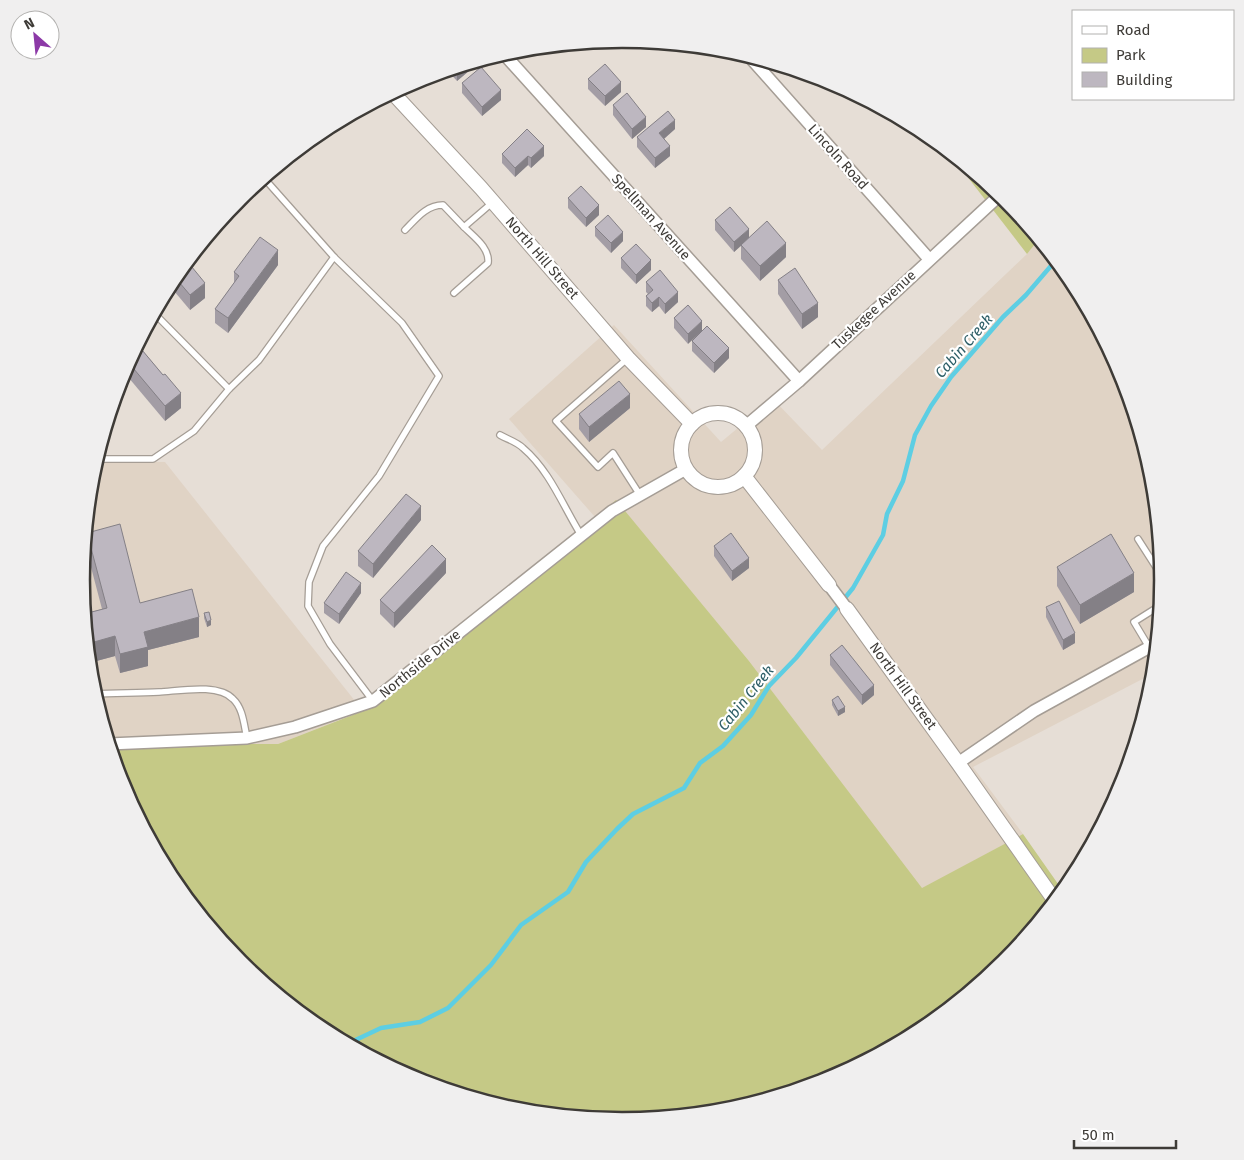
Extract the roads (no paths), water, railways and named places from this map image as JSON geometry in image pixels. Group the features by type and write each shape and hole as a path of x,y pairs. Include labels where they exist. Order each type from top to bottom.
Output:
{"street":[{"name":"Spellman Avenue","path":"509,60 798,381"},
{"name":"Lincoln Road","path":"757,65 929,259"},
{"name":"North Hill Street","path":"397,97 493,202 628,358 692,424"},
{"name":"Tuskegee Avenue","path":"746,426 798,381 995,199"},
{"path":"713,413 726,414 737,418 746,426 754,440 755,457 751,467 744,476 725,486 714,487 703,484 693,478 686,469 682,458 681,446 685,434 692,424 702,417 713,413"},
{"name":"Northside Drive","path":"116,744 247,738 295,727 373,702 612,512 686,469"},
{"name":"North Hill Street","path":"744,476 847,609 1051,895"},
{"path":"958,763 1034,712 1150,647"}],"lane":[{"path":"269,182 334,257 402,323 439,376 379,476 323,546 309,582 308,606 330,644 373,702"},
{"path":"464,226 493,202"},
{"path":"405,230 429,208 443,205 487,250 488,263 454,293"},
{"path":"104,459 153,459 194,431 228,389 259,360 334,257"},
{"path":"159,318 228,389"},
{"path":"628,358 556,422 598,467 613,453 640,495"},
{"path":"500,435 523,447 546,473 568,515 582,535"},
{"path":"1138,539 1154,563"},
{"path":"1151,642 1134,622 1153,610"},
{"path":"102,694 170,692 194,689 222,692 232,697 239,706 247,738"}],"waterway":[{"name":"Cabin Creek","path":"355,1040 381,1028 420,1022 448,1008 491,965 521,925 568,892 586,862 617,829 633,814 684,788 700,763 723,746 751,715 769,686 796,658 853,588 883,535 887,514 903,481 915,435 931,406 951,377 1051,266"}]}
